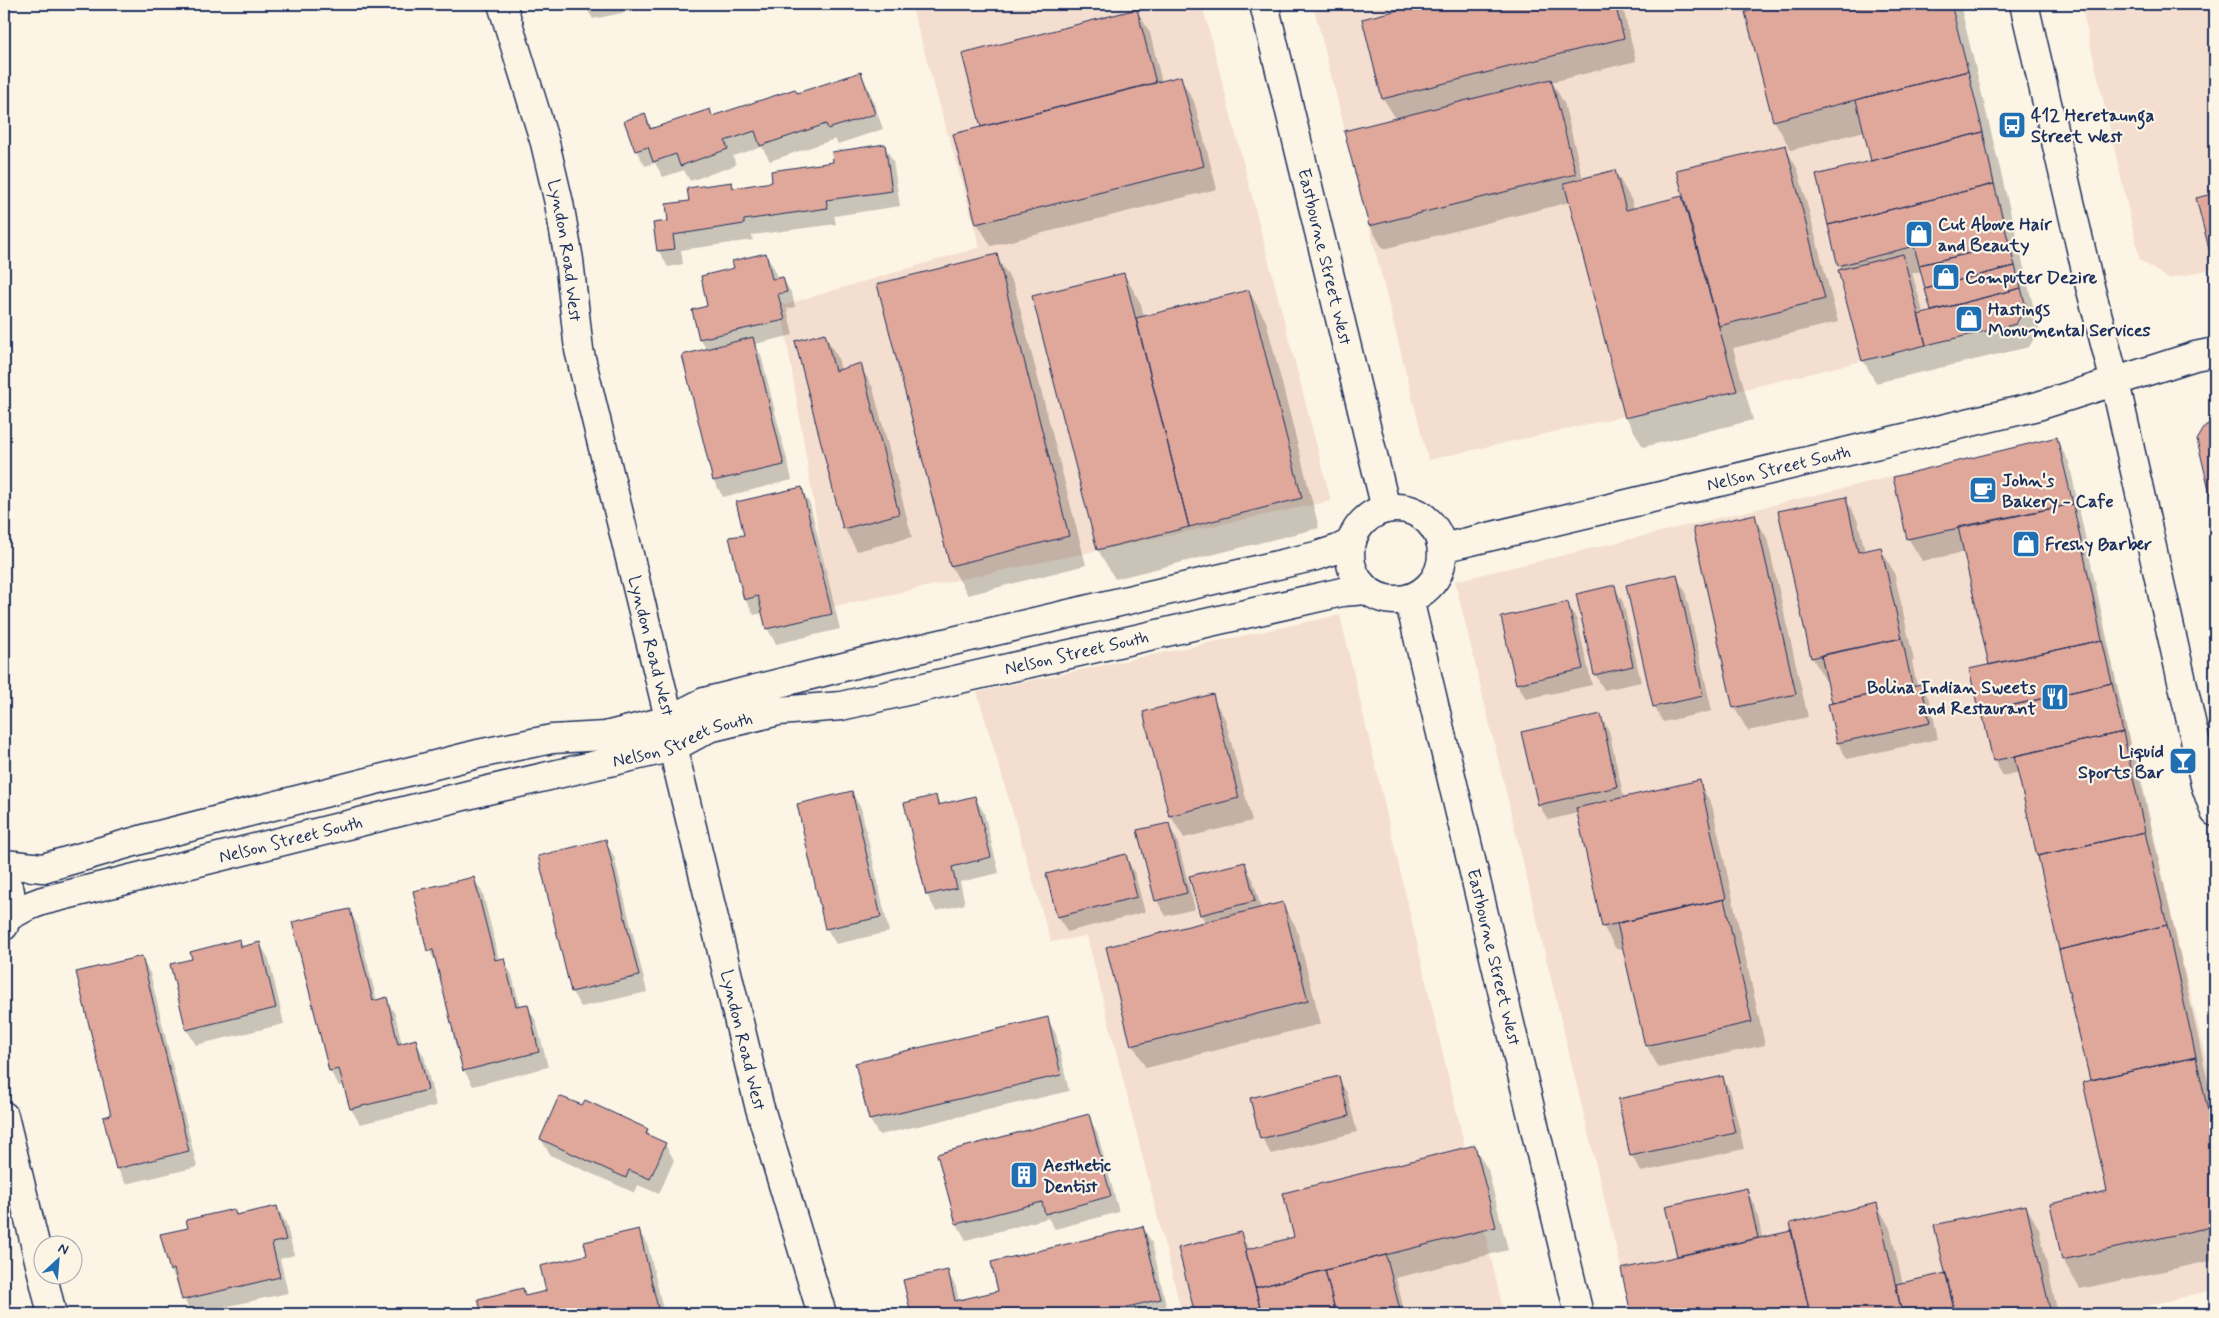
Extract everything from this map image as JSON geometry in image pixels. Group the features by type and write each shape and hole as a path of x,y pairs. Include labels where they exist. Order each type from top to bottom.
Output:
{"main road":[{"name":"Lyndon Road West","path":"502,4 545,143 569,260 579,350 760,1105 822,1314"},
{"name":"Eastbourne Street West","path":"1264,4 1386,509"},
{"path":"2024,4 2086,275 2115,382 2206,784 2215,812"},
{"name":"Nelson Street South","path":"1442,548 2038,406 2195,356 2215,352"},
{"path":"1401,508 1416,512 1428,521 1438,533 1442,548 1442,561 1438,574 1431,585 1421,594 1409,599 1394,601 1379,597 1366,590 1357,579 1351,564 1350,550 1352,542 1361,524 1372,514 1386,509 1401,508"},
{"name":"Nelson Street South","path":"4,864 43,868 151,837 478,754 552,739 605,736 669,720 704,702 863,662 1316,556 1352,542"},
{"name":"Nelson Street South","path":"5,922 26,907 42,901 488,790 674,748 709,728 780,711 841,706 1342,592 1366,590"},
{"name":"Eastbourne Street West","path":"1409,599 1579,1314"},
{"path":"4,880 10,891 5,922"},
{"path":"4,1116 52,1314"}],"shaded area":[{"path":"925,4 1202,4 1331,501 831,607 781,306 980,247 912,8"},
{"path":"1313,4 1951,4 2026,307 2016,324 1737,391 1428,460"},
{"path":"2081,4 2215,4 2215,268 2168,279 2140,260"},
{"path":"2057,437 2215,1097 2215,1289 2115,1314 1632,1314 1455,581"},
{"path":"1340,615 1504,1314 1182,1314 1087,936 1051,942 977,692"}],"building":[{"path":"1422,4 1615,4 1624,38 1382,99 1362,19"},
{"path":"1780,4 1951,4 1968,71 1773,121 1745,12"},
{"path":"1137,9 1156,83 981,127 962,54"},
{"path":"1968,71 1983,132 1871,161 1856,100"},
{"path":"861,72 875,114 828,129 826,124 760,146 755,131 725,141 728,149 680,166 676,154 653,162 648,147 635,151 624,121 645,113 650,129 710,109 712,116 795,89 797,93"},
{"path":"1181,76 1204,166 976,224 953,134"},
{"path":"1551,79 1576,174 1369,226 1344,131"},
{"path":"1983,132 1994,184 1828,225 1816,175"},
{"path":"885,144 892,191 826,200 828,208 744,220 744,224 673,235 675,249 657,251 653,223 668,221 666,204 689,201 687,188 732,182 733,188 772,182 771,171 833,162 832,152"},
{"path":"1786,145 1825,299 1719,326 1676,170"},
{"path":"1615,170 1626,210 1682,196 1737,391 1625,418 1564,183"},
{"name":"Cut Above Hair and Beauty","path":"1994,184 2009,244 1919,265 1914,246 1838,266 1828,225"},
{"path":"2215,193 2215,268 2214,268 2196,198"},
{"name":"Computer Dezire","path":"2009,244 2015,266 1925,289 1919,265"},
{"path":"766,253 772,279 783,277 787,292 778,294 785,320 699,339 692,310 707,306 701,276 734,268 732,261"},
{"path":"997,254 1069,536 950,566 877,284"},
{"path":"1903,254 1926,345 1862,361 1838,270"},
{"path":"2015,266 2021,288 1931,311 1925,289"},
{"path":"1124,273 1189,527 1097,550 1032,296"},
{"name":"Hastings Monumental Services","path":"2021,288 2026,307 2016,324 1926,345 1918,315"},
{"path":"1249,290 1302,498 1189,527 1136,318"},
{"path":"825,333 835,371 861,363 899,514 843,529 795,341"},
{"path":"753,337 784,465 713,481 682,355"},
{"path":"2215,423 2215,514 2197,440 2206,425"},
{"name":"John's Bakery - Cafe","path":"2057,437 2073,504 1907,539 1893,477"},
{"path":"802,487 832,614 766,629 758,596 744,600 729,537 744,535 736,502"},
{"path":"1846,497 1858,552 1881,547 1902,638 1811,658 1778,511"},
{"path":"2073,504 2102,640 1989,665 1958,527"},
{"path":"1755,514 1796,694 1733,708 1693,528"},
{"path":"1677,574 1703,696 1653,707 1626,585"},
{"path":"1615,585 1633,666 1594,675 1576,594"},
{"path":"1568,602 1583,669 1516,684 1501,617"},
{"path":"1902,638 1912,685 1832,703 1821,655"},
{"path":"2102,640 2112,683 1979,713 1969,669"},
{"path":"2112,683 2123,732 1993,761 1982,712"},
{"path":"1921,684 1930,723 1837,743 1828,704"},
{"path":"1213,694 1239,798 1169,816 1143,712"},
{"path":"1601,714 1617,787 1538,805 1521,732"},
{"path":"2123,732 2145,832 2037,856 2014,756"},
{"path":"1700,780 1726,899 1602,927 1576,808"},
{"path":"852,791 881,917 825,929 797,804"},
{"path":"936,795 938,805 975,796 991,857 952,867 957,888 926,895 904,803"},
{"path":"1169,823 1187,893 1155,901 1137,830"},
{"path":"2145,832 2167,925 2059,950 2038,856"},
{"path":"606,839 639,976 571,992 538,856"},
{"path":"1126,854 1137,897 1057,917 1046,874"},
{"path":"1245,862 1255,901 1200,915 1189,876"},
{"path":"474,877 495,960 504,958 516,1006 528,1004 539,1052 463,1071 433,950 427,951 413,891"},
{"path":"1724,899 1752,1022 1645,1046 1617,923"},
{"path":"1283,902 1308,1001 1131,1046 1106,947"},
{"path":"350,909 373,1001 387,997 398,1044 416,1039 428,1090 350,1109 339,1069 329,1071 292,922"},
{"path":"2167,925 2196,1057 2090,1080 2059,950"},
{"path":"240,939 241,947 260,942 276,1008 186,1030 170,964 192,959 190,952"},
{"path":"142,956 189,1151 116,1169 103,1117 111,1115 76,972"},
{"path":"1048,1017 1061,1075 869,1120 855,1063"},
{"path":"2196,1057 2215,1143 2215,1226 2062,1260 2050,1204 2107,1191 2083,1082"},
{"path":"1339,1076 1349,1116 1260,1139 1250,1098"},
{"path":"1723,1076 1735,1133 1630,1156 1618,1099"},
{"path":"559,1096 582,1105 585,1100 648,1129 646,1134 666,1143 650,1179 629,1170 626,1178 540,1139"},
{"name":"Aesthetic Dentist","path":"1089,1114 1111,1196 1045,1214 1042,1202 956,1224 937,1154"},
{"path":"1475,1145 1496,1227 1255,1288 1245,1250 1294,1237 1283,1193"},
{"path":"1747,1188 1758,1238 1677,1256 1665,1206"},
{"path":"1877,1203 1902,1314 1810,1314 1790,1223"},
{"path":"2026,1205 2051,1314 1955,1314 1934,1225"},
{"path":"277,1206 286,1240 272,1243 280,1277 182,1300 174,1269 170,1271 160,1234 188,1228 186,1220 234,1209 236,1215"},
{"path":"1143,1226 1161,1299 1098,1314 911,1314 903,1280 948,1270 955,1301 998,1291 991,1262"},
{"path":"639,1229 658,1308 633,1314 482,1314 478,1299 523,1288 525,1296 546,1291 540,1266 587,1255 584,1242"},
{"path":"1791,1231 1810,1314 1631,1314 1621,1269"},
{"path":"1241,1232 1262,1314 1195,1314 1178,1248"},
{"path":"1386,1255 1401,1314 1336,1314 1325,1270"},
{"path":"1325,1270 1336,1314 1262,1314 1255,1288"},
{"path":"1946,1273 1955,1314 1902,1314 1896,1284"}],"place":[{"name":"412 Heretaunga Street West","path":"2012,125"},
{"name":"Cut Above Hair and Beauty","path":"1919,234"},
{"name":"Computer Dezire","path":"1946,277"},
{"name":"Hastings Monumental Services","path":"1969,319"},
{"name":"John's Bakery - Cafe","path":"1983,490"},
{"name":"Freshy Barber","path":"2026,544"},
{"name":"Bolina Indian Sweets and Restaurant","path":"2055,697"},
{"name":"Liquid Sports Bar","path":"2183,761"},
{"name":"Aesthetic Dentist","path":"1024,1175"}]}
